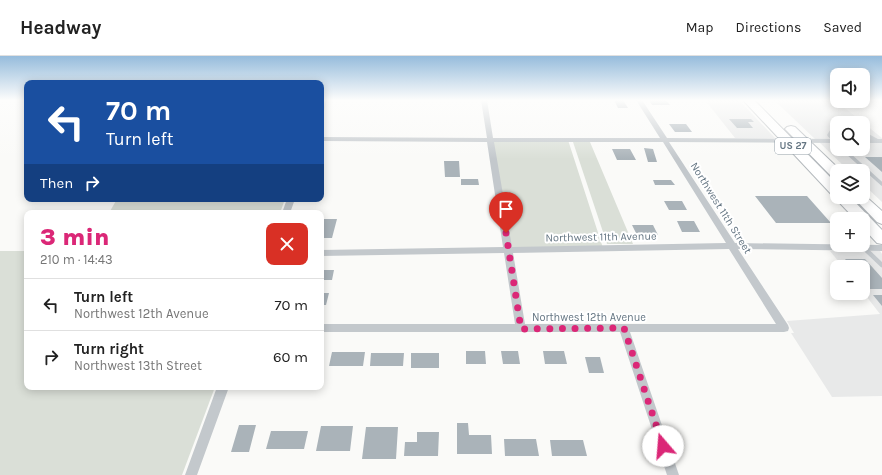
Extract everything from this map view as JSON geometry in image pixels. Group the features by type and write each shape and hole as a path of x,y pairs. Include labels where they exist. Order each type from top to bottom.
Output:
{"highway":[{"name":"US 27","path":"767,120 830,185"},
{"name":"US 27","path":"782,120 830,167"},
{"path":"849,204 882,239"},
{"path":"867,204 882,219"}],"street":[{"path":"487,120 521,329"},
{"name":"Northwest 11th Street","path":"651,120 784,328"},
{"path":"324,139 787,140 830,142"},
{"name":"Northwest 11th Avenue","path":"324,253 732,246 830,247"},
{"name":"Northwest 11th Avenue","path":"870,248 882,248"},
{"name":"Northwest 12th Avenue","path":"324,328 784,328"},
{"path":"624,328 673,475"},
{"path":"191,475 222,390"}],"lane":[{"path":"870,136 880,141"},
{"path":"851,156 882,184"},
{"path":"868,252 882,265"}],"shaded area":[{"path":"720,120 758,120 775,138 735,138"},
{"path":"795,120 830,120 830,139 815,139"},
{"path":"870,128 882,138 870,139"},
{"path":"490,140 568,140 603,248 509,249"},
{"path":"573,142 590,142 633,244 607,244"},
{"path":"820,143 830,143 830,153"},
{"path":"870,143 882,143 882,202 870,191 870,164 842,164 833,156 870,156"},
{"path":"115,202 284,202 281,210 111,210"},
{"path":"0,251 24,251 24,390 214,390 182,475 0,475"},
{"path":"880,251 882,254 882,396 832,397 791,333 794,333 787,321 880,314 869,300 870,260 837,260 831,252"}],"building":[{"path":"729,120 752,120 754,122 748,122 753,128 737,128"},
{"path":"669,124 686,124 692,132 675,132"},
{"path":"644,148 653,149 657,162 648,162"},
{"path":"612,149 630,149 636,160 617,160"},
{"path":"865,157 882,157 882,172"},
{"path":"444,161 459,161 460,177 445,177"},
{"path":"461,179 478,179 479,185 461,185"},
{"path":"653,180 671,180 675,185 655,185"},
{"path":"755,196 807,196 830,222 830,223 776,223"},
{"path":"664,201 682,201 687,210 669,210"},
{"path":"324,219 337,219 332,238 324,238"},
{"path":"677,221 694,221 700,232 682,232"},
{"path":"632,225 653,225 658,235 637,235"},
{"path":"845,259 866,260 846,260"},
{"path":"870,265 882,278 882,289 870,289"},
{"path":"324,270 334,270 332,280 324,280"},
{"path":"324,293 329,293 326,305 324,305"},
{"path":"873,295 882,295 882,306"},
{"path":"466,351 485,351 486,364 466,364"},
{"path":"501,351 518,351 520,364 503,364"},
{"path":"543,351 564,351 567,364 545,364"},
{"path":"332,352 365,352 363,366 329,366"},
{"path":"371,353 404,353 403,366 370,366"},
{"path":"411,353 439,353 439,368 411,368"},
{"path":"585,357 600,357 604,373 589,373"},
{"path":"457,423 468,423 469,435 491,435 492,454 457,454"},
{"path":"239,425 256,425 249,452 231,452"},
{"path":"321,426 353,426 350,451 316,451"},
{"path":"366,427 398,427 396,459 362,459"},
{"path":"271,431 308,431 304,449 266,449"},
{"path":"417,432 439,432 438,456 404,456 405,442 417,442"},
{"path":"504,439 536,439 539,456 505,456"},
{"path":"550,440 583,440 587,456 552,456"}],"route":[{"path":"506,233 521,329 624,328 663,446"}]}
